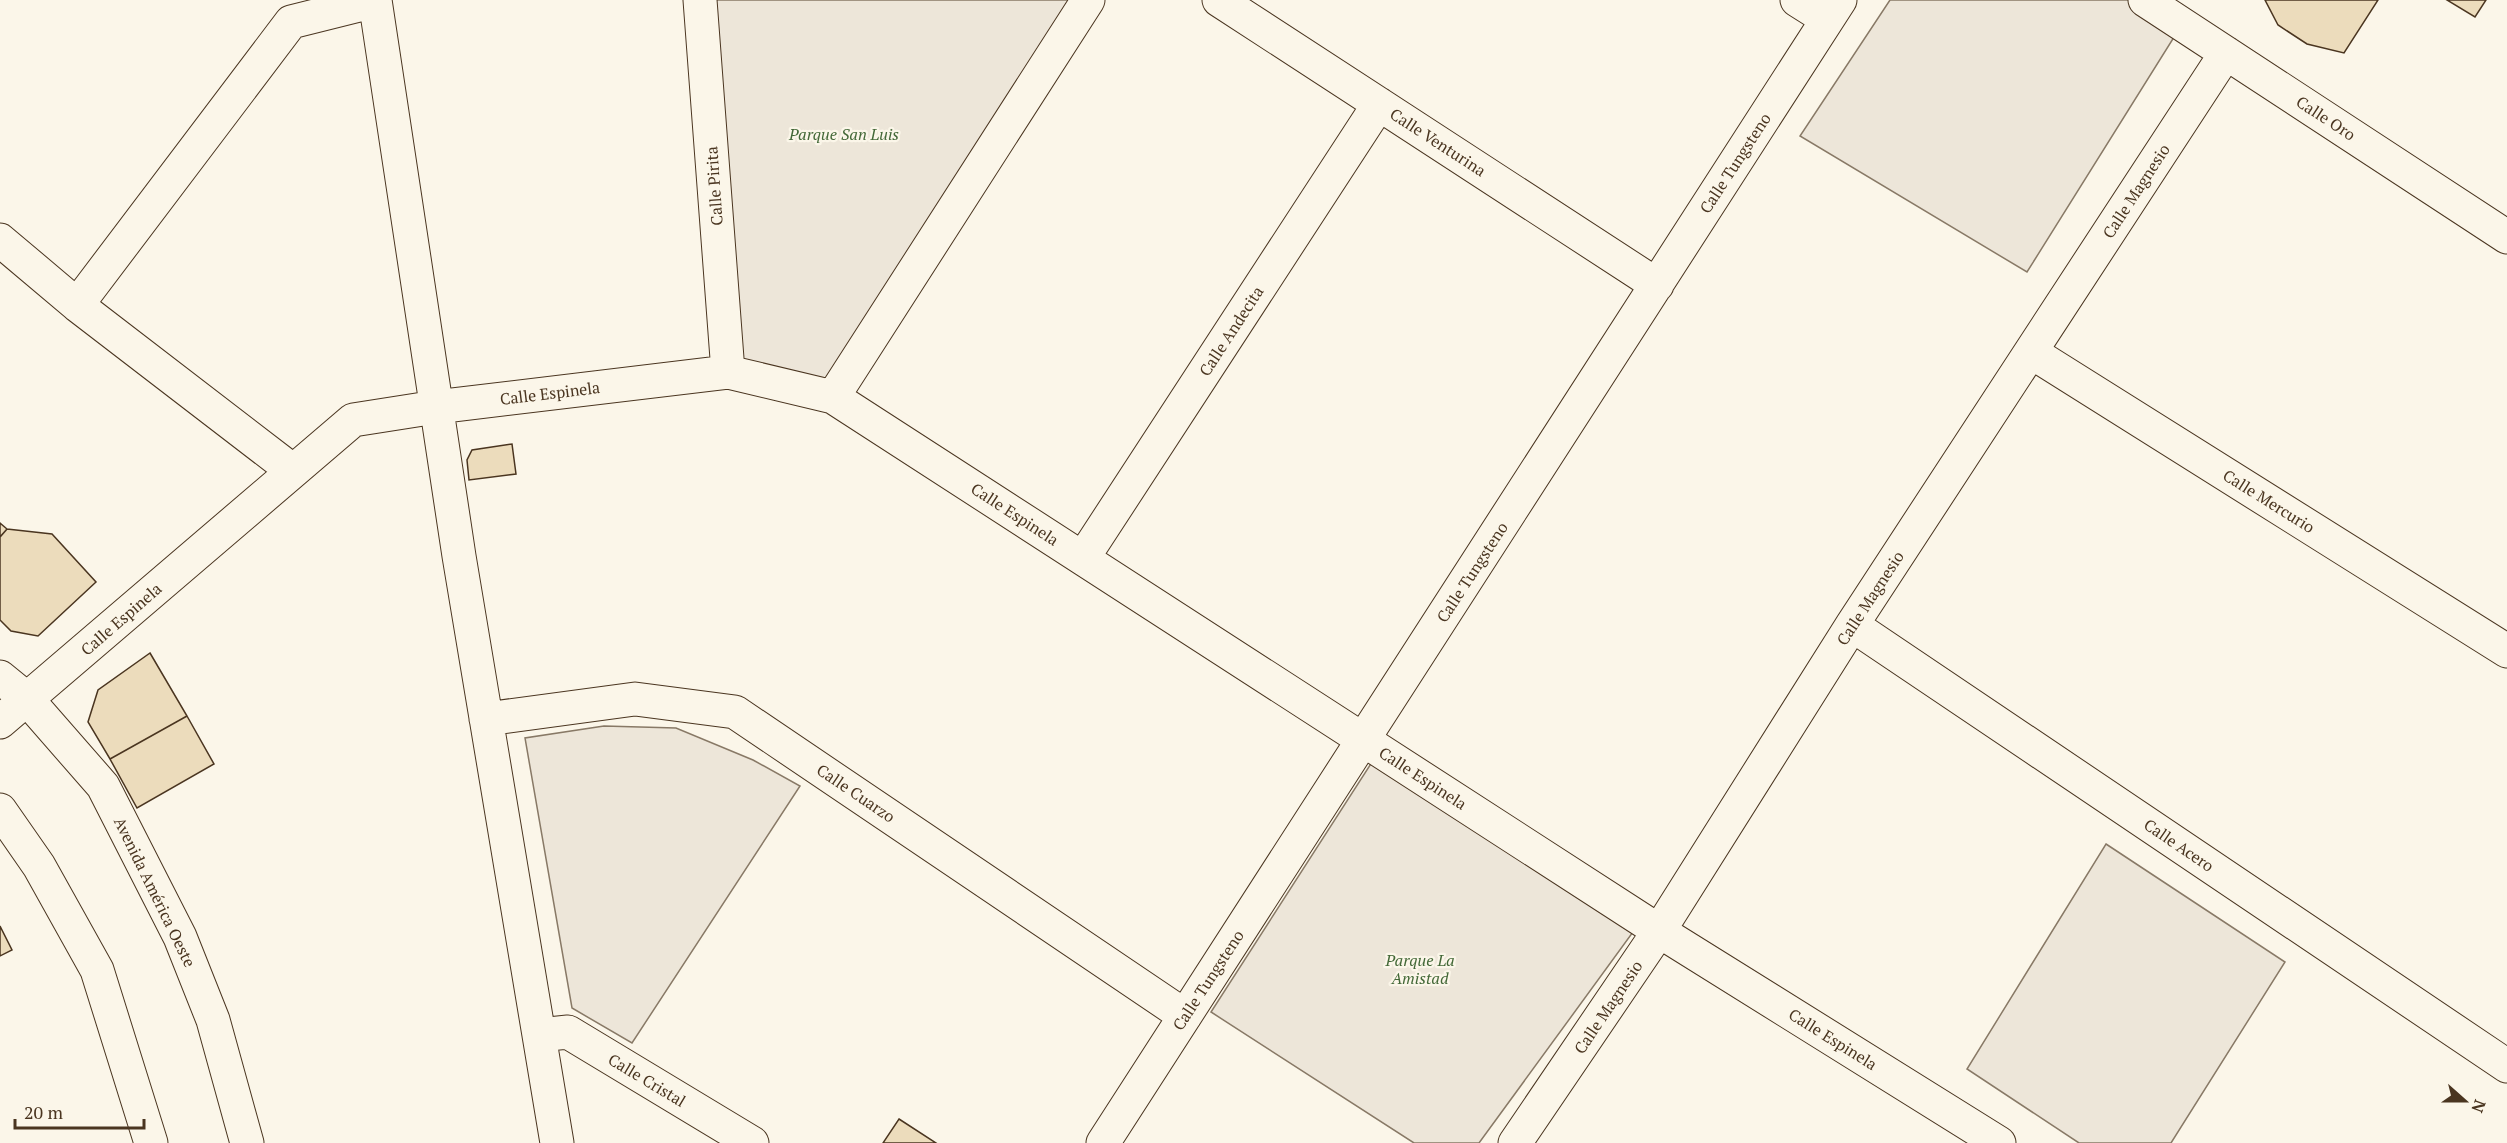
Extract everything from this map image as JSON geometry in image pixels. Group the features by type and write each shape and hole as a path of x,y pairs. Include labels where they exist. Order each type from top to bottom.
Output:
{"street":[{"name":"Calle Pirita","path":"700,0 728,372"},
{"path":"833,397 1088,0"},
{"name":"Calle Venturina","path":"1219,0 1657,285"},
{"path":"1797,0 1834,10"},
{"name":"Calle Oro","path":"2145,0 2507,237"},
{"path":"77,304 291,22 375,1 436,407 557,1143"},
{"name":"Calle Tungsteno","path":"1103,1143 1834,10"},
{"name":"Calle Magnesio","path":"1515,1143 1659,931 1852,625 2226,53"},
{"name":"Calle Andecita","path":"1083,558 1379,104"},
{"path":"0,240 77,304 293,471"},
{"name":"Calle Mercurio","path":"2031,352 2507,651"},
{"name":"Calle Espinela","path":"0,722 353,420 436,407 728,372 833,397 1659,931 1999,1143"},
{"name":"Calle Acero","path":"1852,625 2507,1066"},
{"name":"Avenida América Oeste","path":"0,677 27,699 103,786 180,937 213,1020 247,1143"},
{"name":"Calle Cuarzo","path":"486,719 635,699 735,712 1185,1016"},
{"path":"0,810 39,866 97,970 151,1143"},
{"name":"Calle Cristal","path":"539,1035 568,1032 752,1143"}],"green space":[{"name":"Parque San Luis","path":"700,0 1088,0 833,397 728,372"},
{"path":"1890,0 2136,0 2181,26 2027,272 1800,136"},
{"path":"604,726 676,728 753,760 800,786 632,1043 572,1008 525,738"},
{"name":"Parque La Amistad","path":"1374,759 1633,932 1479,1143 1414,1143 1211,1012"},
{"path":"2106,844 2285,962 2171,1143 2079,1143 1967,1069"}],"building":[{"path":"2265,0 2378,0 2344,53 2307,44 2278,25"},
{"path":"2447,0 2486,0 2475,17"},
{"path":"512,444 516,474 469,480 467,460 472,450"},
{"path":"0,523 7,529 0,537"},
{"path":"7,529 52,534 96,582 38,636 11,631 0,620 0,537"},
{"path":"150,653 187,716 110,759 88,722 98,690"},
{"path":"187,716 214,764 137,808 110,759"},
{"path":"0,926 12,950 0,956"},
{"path":"899,1119 936,1143 883,1143"}]}
